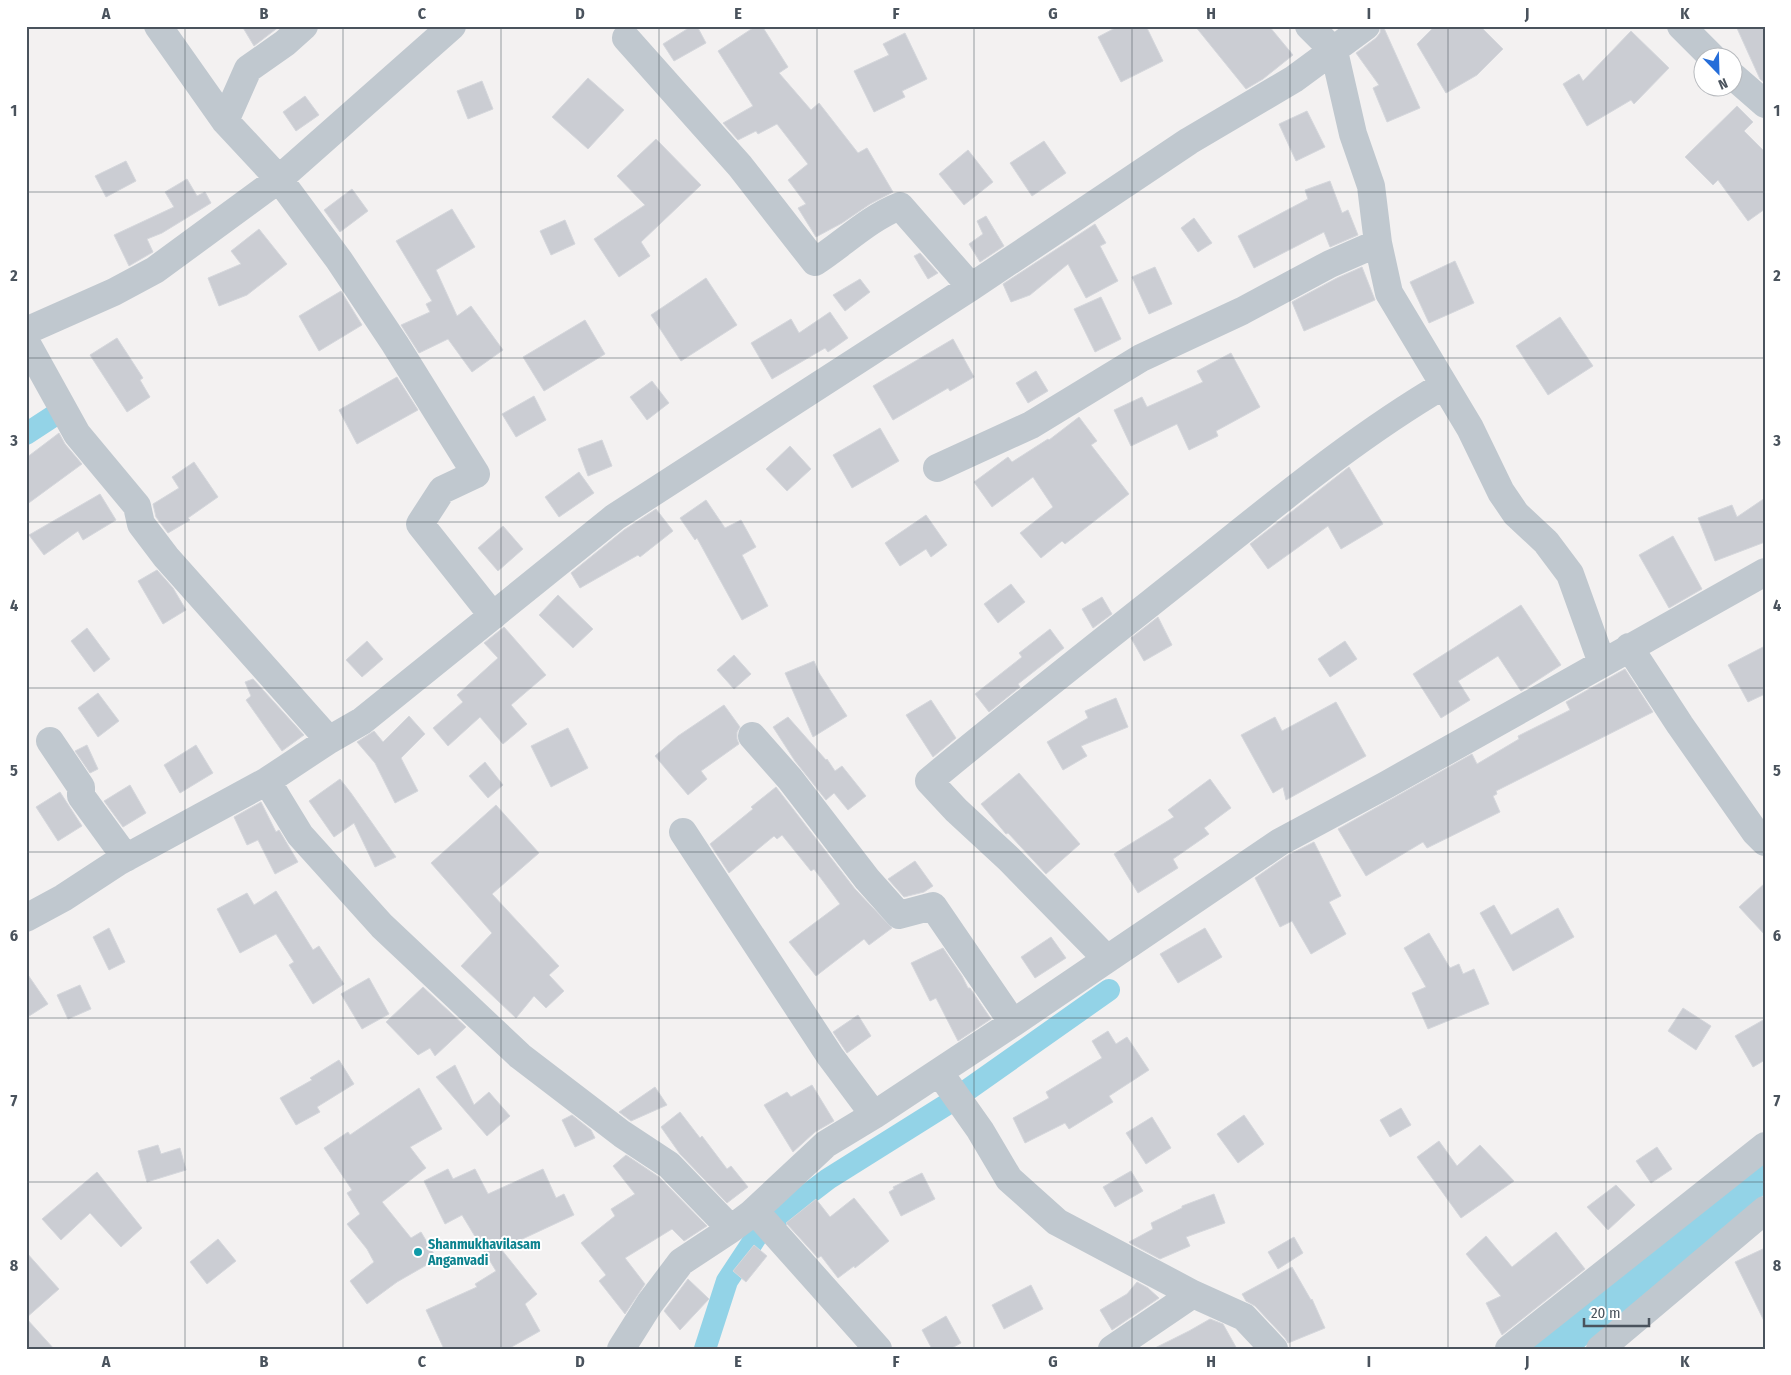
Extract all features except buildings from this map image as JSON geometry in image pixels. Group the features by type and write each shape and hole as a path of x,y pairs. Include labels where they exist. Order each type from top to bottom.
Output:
{"street":[{"path":"158,26 225,121 278,180 339,260 395,344 476,474 442,490 420,524 493,616"},
{"path":"225,121 248,69 285,43 304,26"},
{"path":"26,331 114,292 155,270 278,180 452,26"},
{"path":"1309,26 1334,51 1353,134 1371,186 1378,244 1389,293 1470,428 1500,492 1516,514 1546,542 1570,574 1602,663"},
{"path":"26,918 63,898 126,858 267,781 329,740 362,721 615,517 1189,142 1294,79 1366,26"},
{"path":"1681,26 1703,48"},
{"path":"626,38 740,166 815,262 835,250 884,212 900,206 971,286"},
{"path":"1744,86 1765,104"},
{"path":"937,468 1031,425 1141,358 1242,310 1330,264 1378,244"},
{"path":"26,342 76,434 137,506 141,524 166,557 329,740"},
{"path":"1107,959 929,781 1017,708 1330,461 1408,406 1444,385"},
{"path":"621,1349 650,1303 681,1262 731,1229 764,1221 826,1144 874,1115 951,1090 1013,1023 1280,842 1386,785 1765,572"},
{"path":"1630,647 1680,726 1755,832 1765,842"},
{"path":"752,736 790,779 867,879 899,915 933,906 1013,1023"},
{"path":"50,740 81,787 81,796 126,858"},
{"path":"267,781 300,836 382,926 520,1056 622,1134 669,1165 731,1229"},
{"path":"683,832 830,1056 874,1115"},
{"path":"951,1090 980,1130 1009,1179 1057,1222 1193,1294 1244,1317 1274,1349"},
{"path":"1509,1349 1765,1146"},
{"path":"1600,1349 1765,1210"},
{"path":"764,1221 878,1349"},
{"path":"1112,1349 1193,1294"}],"water":[{"path":"1765,1154 1765,1194 1582,1349 1518,1349"}],"waterway":[{"path":"26,434 52,417"},
{"path":"705,1349 727,1281 760,1231 828,1179 946,1105 1109,990"}],"place":[{"name":"Shanmukhavilasam Anganvadi","path":"418,1252"}]}
